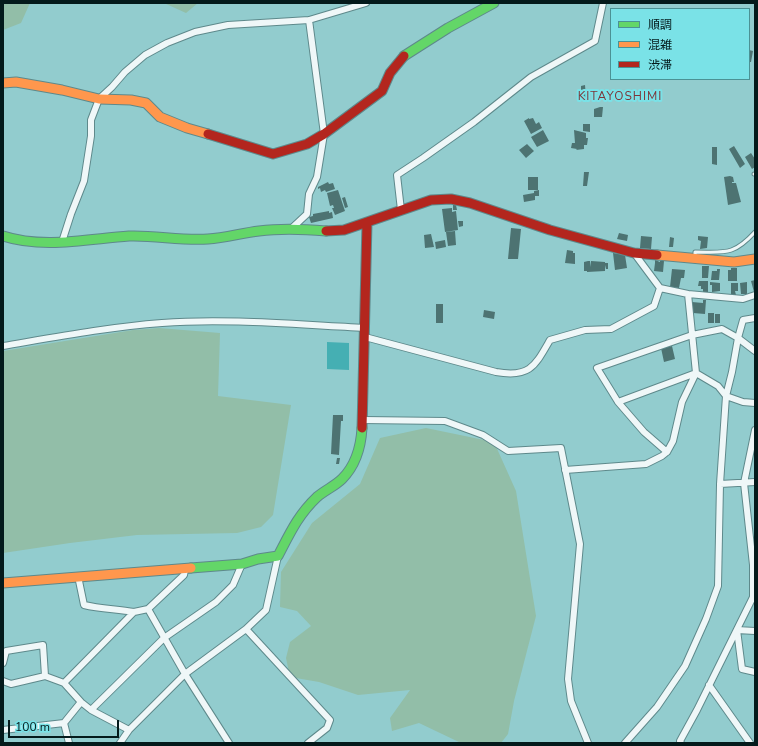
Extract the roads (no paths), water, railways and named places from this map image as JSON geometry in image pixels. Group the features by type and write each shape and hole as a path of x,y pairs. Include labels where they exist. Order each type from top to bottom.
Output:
{"street":[{"path":"62,242 84,181 91,136 91,120 99,99 144,55 167,43 194,32 228,25 309,20 366,3"},
{"path":"3,83 16,82 62,90 99,99 131,100 146,103 160,117 186,128 273,154 307,144 324,134 382,91 390,73 406,54 448,28 494,3"},
{"path":"401,210 397,175 474,122 531,77 595,41 603,3"},
{"path":"292,228 307,214 309,194 317,177 324,134 309,20"},
{"path":"3,236 15,240 32,242 62,242 132,236 208,238 292,228 330,231 344,230 431,200 451,199 470,203 550,230 634,253 734,262 755,259"},
{"path":"120,743 129,730 185,674 246,629 266,610 278,556 296,521 318,496 342,479 351,468 361,443 364,420 367,223"},
{"path":"634,253 660,288 688,294 743,299 755,295"},
{"path":"3,346 79,333 162,323 256,323 365,332 496,372 508,374 530,369 537,363 550,340 585,330 611,329 654,306 660,288"},
{"path":"565,470 646,464 667,452 673,441 682,402 696,373 688,294"},
{"path":"625,743 657,707 684,666 706,619 718,586 720,484 726,396 743,320 755,318"},
{"path":"667,452 644,432 618,402 597,368 692,335 722,329 738,338 755,351"},
{"path":"696,373 718,386 726,396 743,402 755,403"},
{"path":"618,402 696,373"},
{"path":"364,420 445,421 482,435 508,451 561,448 580,544 568,679 571,700 588,743"},
{"path":"680,742 754,597 752,523 744,483 754,443 755,430"},
{"path":"720,484 755,482"},
{"path":"3,583 78,576 185,570 242,564 258,558 278,556"},
{"path":"91,710 164,638 216,602 232,585 242,564"},
{"path":"78,576 84,605 96,608 118,609 134,612 148,609 184,574 185,570"},
{"path":"148,609 185,674 229,743"},
{"path":"64,683 134,612"},
{"path":"246,629 330,720 327,728 308,743"},
{"path":"737,630 755,631"},
{"path":"737,630 742,669 755,672"},
{"path":"3,663 6,651 43,645 45,676"},
{"path":"3,680 11,684 45,676 64,683 81,702 91,710 129,730"},
{"path":"709,685 750,743 755,740"},
{"path":"3,730 64,723 81,702"},
{"path":"64,723 69,743"}],"lane":[{"path":"695,259 695,252 733,251 745,243 755,232"}],"water":[{"path":"327,342 349,343 349,370 327,369"}],"district":[{"name":"KITAYOSHIMI","path":"620,97"}]}
